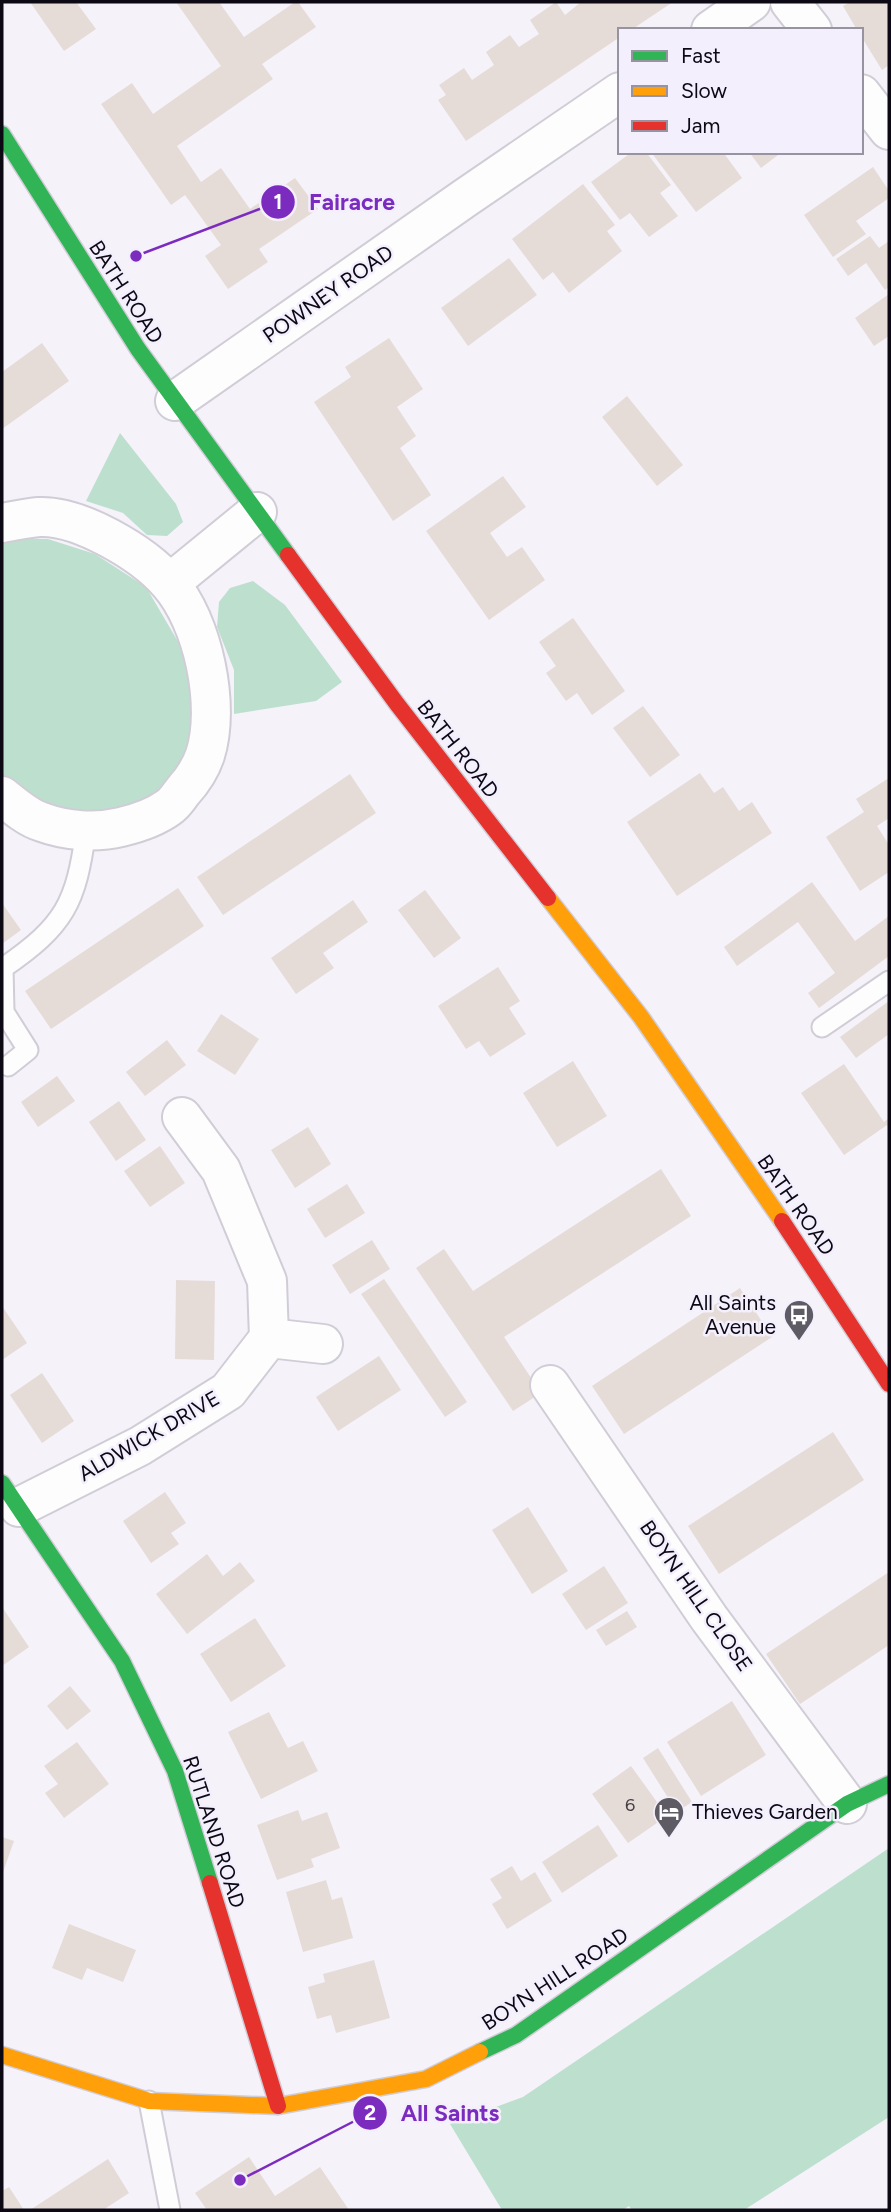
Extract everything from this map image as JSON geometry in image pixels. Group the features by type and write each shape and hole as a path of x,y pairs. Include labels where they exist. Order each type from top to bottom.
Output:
{"street":[{"path":"714,28 751,2"},
{"path":"790,2 810,28"},
{"name":"POWNEY ROAD","path":"175,401 618,93"},
{"path":"863,97 889,130"},
{"name":"BATH ROAD","path":"2,134 138,349 397,704 641,1017 814,1267 889,1384"},
{"path":"170,583 257,512"},
{"path":"2,523 40,517 72,521 107,536 137,555 170,583 194,623 206,663 211,722 205,755 190,783 171,806 144,822 102,832 40,822 2,796"},
{"path":"182,1117 221,1170 267,1281 269,1338 323,1344"},
{"name":"ALDWICK DRIVE","path":"10,1495 139,1446 228,1391 269,1338"},
{"name":"BOYN HILL CLOSE","path":"550,1385 709,1618 847,1804"},
{"name":"RUTLAND ROAD","path":"10,1495 122,1661 175,1771 278,2106"},
{"name":"BOYN HILL ROAD","path":"2,2056 149,2101 278,2106 426,2079 516,2035 847,1804 889,1784"}],"lane":[{"path":"8,1066 27,1050 4,1012 3,968 38,944 63,916 81,870 86,830"},
{"path":"822,1027 889,981"},
{"path":"149,2101 170,2210"}],"green space":[{"path":"120,433 176,504 183,522 167,536 147,535 123,513 86,501"},
{"path":"2,538 48,539 95,554 146,587 180,645 196,709 181,766 149,802 104,816 53,813 2,775"},
{"path":"253,581 285,605 342,682 316,701 234,714 234,670 217,627 219,602 230,588"},
{"path":"889,1848 889,2117 744,2210 632,2210 629,2206 623,2210 502,2210 450,2124 523,2097"}],"building":[{"path":"30,2 76,2 96,29 64,51"},
{"path":"176,2 219,2 244,37 295,2 298,2 316,27 262,64 273,79 177,146 201,182 221,168 250,209 295,178 318,209 259,249 268,262 228,289 205,256 221,245 185,195 171,205 101,104 132,83 153,114 221,66"},
{"path":"556,2 565,15 581,2 673,2 634,28 618,28 618,38 466,141 438,100 446,95 439,85 464,68 472,80 494,65 486,52 510,35 519,47 539,34 530,20"},
{"path":"850,2 889,2 889,65 882,70 863,39 863,28 856,28 843,6"},
{"path":"629,154 648,154 671,185 660,193 678,216 649,237 630,213 620,220 591,182"},
{"path":"652,154 724,154 742,178 696,212"},
{"path":"750,154 779,154 761,168"},
{"path":"873,167 889,191 889,198 856,221 866,234 833,257 804,215"},
{"path":"583,184 615,225 607,231 622,251 569,293 553,272 543,280 512,239"},
{"path":"870,236 879,248 889,241 889,287 885,290 866,263 848,276 836,259"},
{"path":"509,258 537,295 468,346 441,308"},
{"path":"889,294 889,336 874,346 855,318"},
{"path":"389,338 423,389 397,407 416,436 400,448 431,495 393,521 314,402 351,377 345,367"},
{"path":"42,343 69,381 2,429 2,372"},
{"path":"627,396 683,465 657,486 602,417"},
{"path":"503,476 526,507 490,533 507,557 522,547 545,580 489,620 426,531"},
{"path":"573,618 625,691 592,715 577,693 566,701 546,673 556,666 539,642"},
{"path":"643,706 680,755 650,777 613,728"},
{"path":"700,773 714,793 723,787 739,811 752,802 772,833 677,896 627,822"},
{"path":"350,774 376,813 223,915 197,877"},
{"path":"889,778 889,818 877,826 889,845 889,872 860,891 826,837 864,812 856,799"},
{"path":"812,882 855,941 889,916 889,956 819,1008 808,993 835,973 798,922 737,966 724,947"},
{"path":"178,888 204,926 51,1029 25,991"},
{"path":"425,890 461,938 434,958 398,910"},
{"path":"353,900 368,922 323,953 334,968 296,994 271,958"},
{"path":"2,903 21,930 2,944"},
{"path":"498,967 520,1001 509,1008 526,1034 490,1057 479,1041 466,1049 438,1006"},
{"path":"889,1001 889,1034 856,1058 840,1037"},
{"path":"221,1014 259,1039 235,1075 197,1051"},
{"path":"167,1040 186,1065 145,1096 126,1072"},
{"path":"573,1061 607,1116 557,1147 523,1093"},
{"path":"844,1064 884,1122 889,1118 889,1128 887,1125 844,1155 801,1093"},
{"path":"57,1076 75,1101 38,1127 21,1102"},
{"path":"119,1101 146,1140 116,1161 89,1122"},
{"path":"308,1127 331,1164 295,1188 271,1150"},
{"path":"160,1146 185,1183 150,1207 124,1171"},
{"path":"661,1169 691,1216 504,1337 541,1393 513,1411 416,1268 444,1249 473,1291"},
{"path":"347,1184 365,1213 325,1238 307,1209"},
{"path":"372,1240 390,1269 350,1294 332,1265"},
{"path":"384,1279 467,1402 445,1417 361,1294"},
{"path":"176,1280 215,1281 214,1360 175,1359"},
{"path":"740,1288 772,1337 624,1434 592,1386"},
{"path":"2,1306 27,1343 2,1360"},
{"path":"379,1356 401,1390 338,1431 316,1397"},
{"path":"42,1373 74,1421 42,1443 10,1395"},
{"path":"833,1432 864,1480 719,1574 688,1526"},
{"path":"165,1492 186,1523 171,1533 179,1544 151,1563 123,1521"},
{"path":"528,1507 568,1571 532,1594 492,1530"},
{"path":"207,1554 223,1576 240,1562 255,1581 187,1634 156,1594"},
{"path":"604,1566 628,1603 586,1630 562,1594"},
{"path":"889,1572 889,1645 800,1704 766,1654"},
{"path":"2,1607 29,1647 2,1666"},
{"path":"627,1611 637,1627 606,1646 596,1630"},
{"path":"255,1618 286,1666 231,1702 200,1654"},
{"path":"70,1686 91,1711 67,1730 47,1706"},
{"path":"732,1701 766,1755 701,1796 667,1742"},
{"path":"269,1712 288,1748 303,1741 318,1771 261,1799 228,1732"},
{"path":"77,1742 109,1784 64,1818 45,1793 58,1784 44,1766"},
{"path":"658,1748 692,1802 677,1812 643,1758"},
{"path":"631,1766 667,1816 628,1843 592,1794"},
{"path":"298,1810 302,1821 327,1812 340,1848 311,1859 314,1867 277,1880 257,1825"},
{"path":"598,1825 618,1856 562,1893 542,1862"},
{"path":"2,1837 14,1841 2,1875"},
{"path":"512,1866 521,1881 535,1872 552,1901 507,1929 492,1904 502,1898 490,1879"},
{"path":"326,1880 332,1900 342,1897 353,1938 303,1952 286,1892"},
{"path":"69,1924 136,1950 123,1982 87,1968 82,1980 52,1968"},
{"path":"374,1960 390,2018 336,2033 331,2015 317,2019 308,1987 325,1982 323,1974"},
{"path":"249,2157 275,2196 320,2167 349,2210 207,2210 195,2193"},
{"path":"108,2159 129,2193 103,2210 30,2210"},
{"path":"9,2187 24,2210 2,2210 2,2191"}],"traffic: fast":[{"path":"2,134 138,349 288,555"},
{"path":"2,1483 122,1661 175,1771 210,1883"},
{"path":"480,2052 516,2035 847,1804 889,1784"}],"traffic: slow":[{"path":"548,898 641,1017 782,1221"},
{"path":"2,2055 149,2101 278,2106 426,2079 480,2052"}],"traffic: jam":[{"path":"288,555 397,704 548,898"},
{"path":"782,1221 889,1384"},
{"path":"210,1883 278,2106"}],"place":[{"name":"Fairacre","path":"136,256"},
{"name":"All Saints Avenue","path":"799,1342"},
{"name":"Thieves Garden","path":"669,1839"},
{"name":"All Saints","path":"240,2180"}]}
